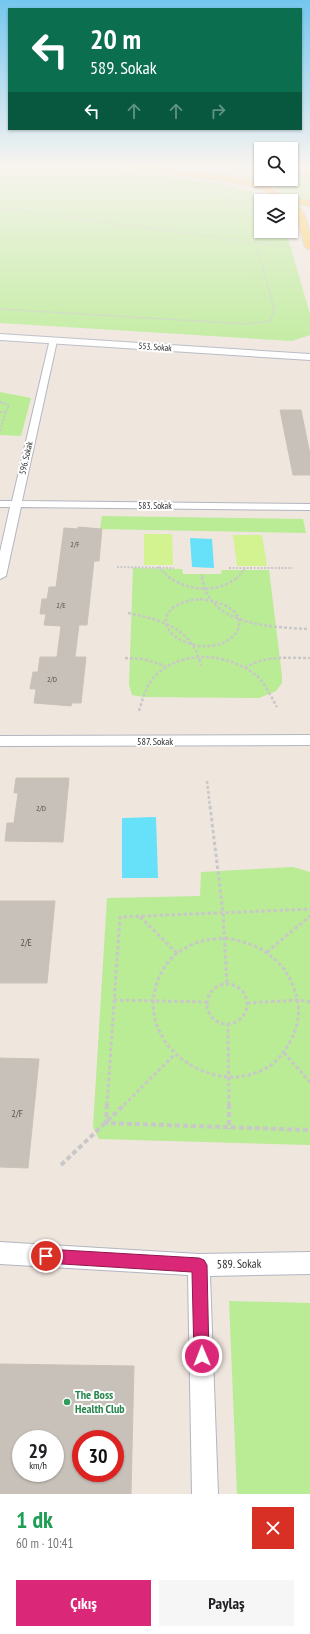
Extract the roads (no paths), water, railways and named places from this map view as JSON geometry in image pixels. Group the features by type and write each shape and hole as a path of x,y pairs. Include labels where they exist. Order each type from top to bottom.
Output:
{"main road":[{"path":"304,236 306,248"},
{"path":"0,329 304,346"},
{"name":"553. Sokak","path":"0,337 310,357"}],"street":[{"name":"596. Sokak","path":"0,576 53,341"},
{"name":"583. Sokak","path":"0,504 310,507"},
{"name":"587. Sokak","path":"0,742 310,740"},
{"name":"589. Sokak","path":"0,1253 199,1265 310,1263"},
{"path":"199,1265 205,1494"}],"water":[{"path":"190,538 212,539 214,568 192,567"},
{"path":"156,817 158,878 122,878 122,818"}],"place":[{"name":"The Boss Health Club","path":"67,1402"}]}
